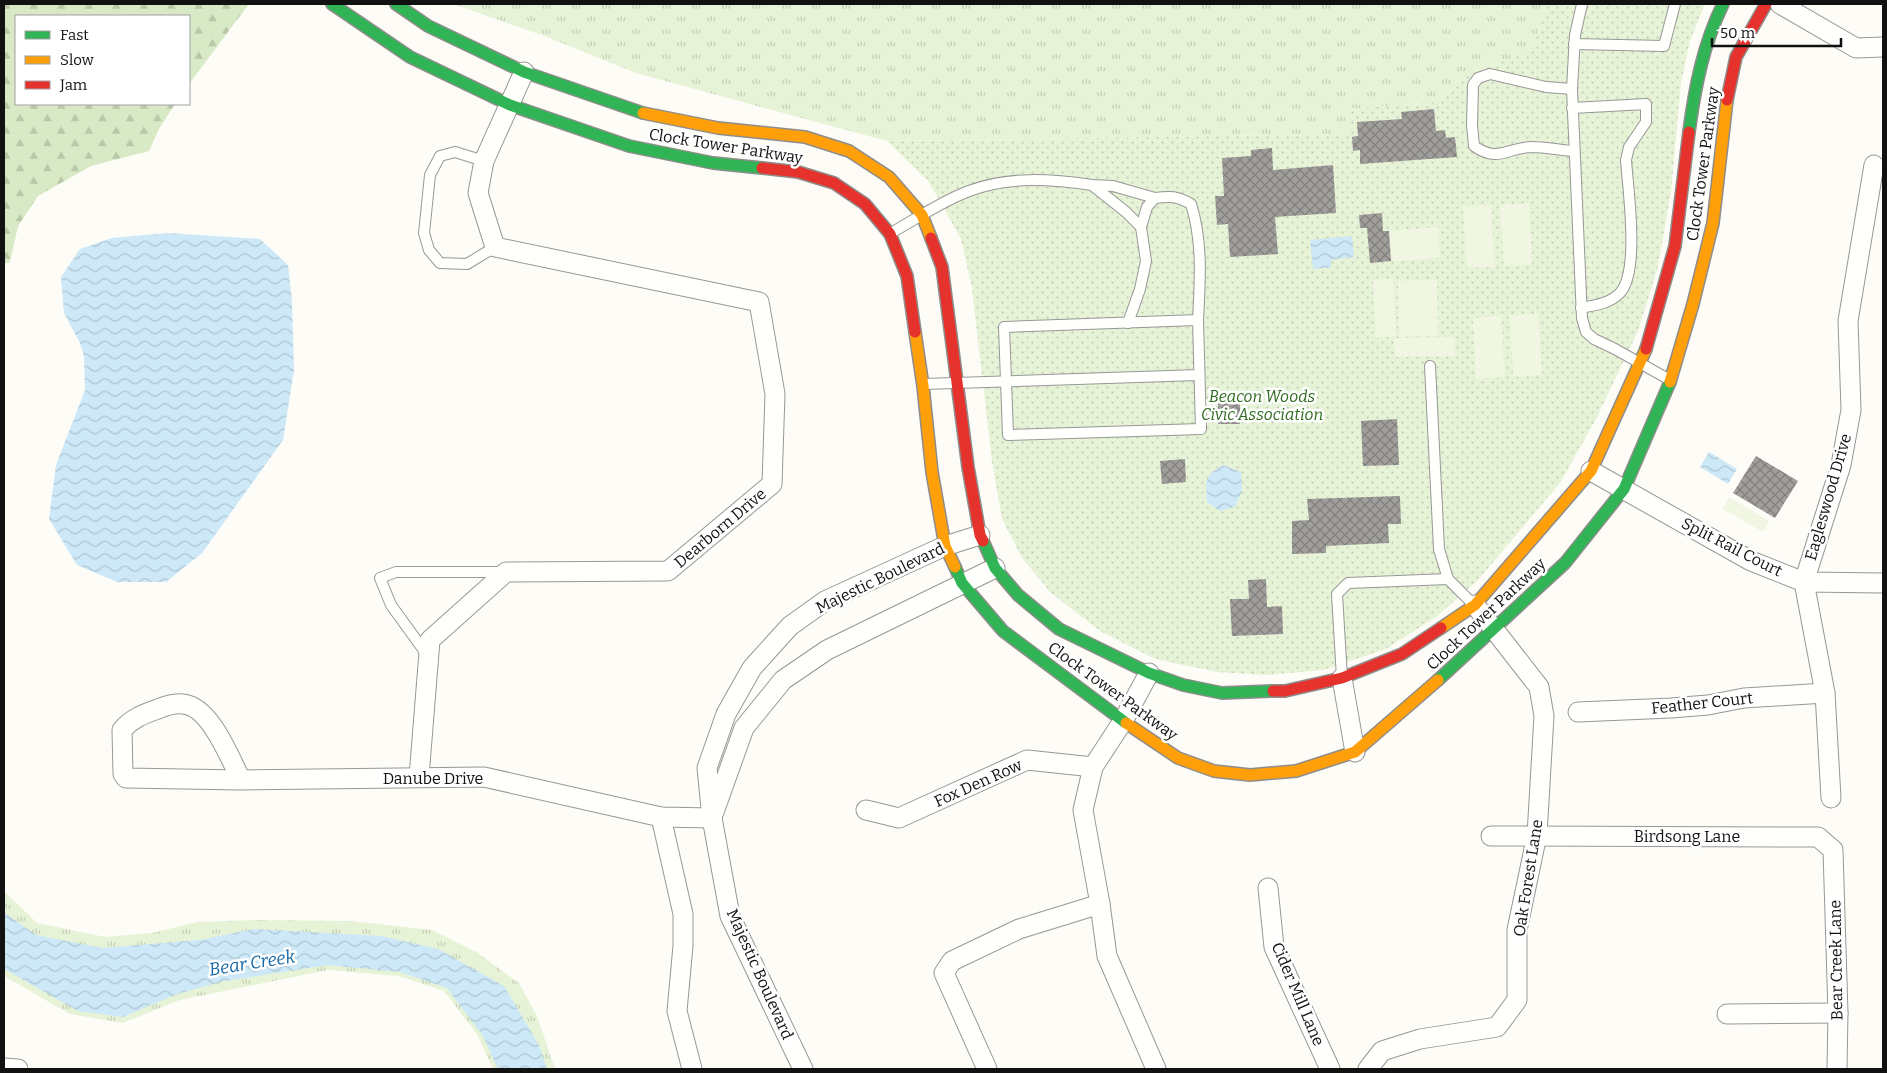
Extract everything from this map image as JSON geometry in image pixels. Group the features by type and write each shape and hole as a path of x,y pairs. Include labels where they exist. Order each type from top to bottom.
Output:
{"street":[{"name":"Clock Tower Parkway","path":"332,4 410,57 510,105 629,146 713,163 798,172 834,183 865,204 890,234 907,276 932,472 945,546 962,582 1003,630 1123,721 1178,758 1214,771 1250,775 1296,771 1355,752 1415,702 1565,563 1624,489 1671,380 1693,304 1713,223 1725,110 1736,57 1766,4"},
{"name":"Clock Tower Parkway","path":"396,4 428,26 524,72 639,112 718,128 805,137 849,151 889,177 922,215 942,267 968,467 980,535 995,568 1018,595 1059,629 1149,673 1183,685 1222,693 1284,691 1342,678 1402,654 1474,605 1591,471 1641,363 1675,246 1695,88 1711,29 1723,4"},
{"path":"1780,4 1856,48 1883,46"},
{"path":"495,247 478,193 484,161 524,72"},
{"name":"Eagleswood Drive","path":"1831,798 1826,693 1804,582 1841,465 1851,410 1848,321 1874,165"},
{"name":"Dearborn Drive","path":"495,247 759,302 774,394 772,484 668,571 506,572"},
{"name":"Split Rail Court","path":"1591,471 1751,561 1804,582 1883,583"},
{"name":"Majestic Boulevard","path":"803,1069 730,916 712,818 707,768 726,714 752,668 790,626 825,601 945,546 980,535"},
{"name":"Majestic Boulevard","path":"712,818 744,728 782,680 827,650 962,582 995,568"},
{"path":"420,777 430,640 506,572"},
{"name":"Oak Forest Lane","path":"1368,1069 1382,1051 1420,1039 1497,1027 1517,1000 1517,930 1537,835 1544,716 1539,687 1474,605"},
{"path":"1149,673 1123,721 1093,767 1083,810 1100,904 1107,956 1156,1069"},
{"path":"1342,678 1355,752"},
{"name":"Feather Court","path":"1578,712 1671,708 1708,705 1744,698 1826,693"},
{"name":"Danube Drive","path":"241,780 214,729 202,712 188,704 169,705 146,713 130,720 122,730 123,774 126,778 241,780 484,777 662,817 712,818"},
{"name":"Fox Den Row","path":"866,810 899,818 1027,760 1093,767"},
{"path":"662,817 683,914 683,946 677,1011 692,1069"},
{"name":"Birdsong Lane","path":"1491,836 1818,837 1833,850"},
{"name":"Bear Creek Lane","path":"1833,850 1838,1012 1837,1069"},
{"name":"Cider Mill Lane","path":"1268,888 1274,947 1330,1069"},
{"path":"987,1069 944,974 952,960 1019,929 1100,904"},
{"path":"1727,1014 1838,1012"},
{"path":"4,1068 18,1069"}],"lane":[{"path":"1582,4 1574,44 1572,89 1582,318 1586,332 1594,339 1671,380"},
{"path":"1574,44 1664,46 1675,4"},
{"path":"1572,89 1546,87 1490,74 1478,78 1473,85 1472,125 1474,146 1484,153 1492,155 1529,147 1574,151"},
{"path":"1572,108 1646,104 1646,122 1629,147 1626,160 1631,253 1629,273 1620,292 1605,303 1581,308"},
{"path":"484,161 455,152 440,156 430,175 424,234 429,250 440,263 467,264 495,247"},
{"path":"890,234 969,191 994,183 1054,180 1113,186 1155,198 1179,197 1191,204 1197,222 1201,272 1198,320 1201,429 1008,435 1004,327 1198,320"},
{"path":"1092,185 1120,207 1141,227"},
{"path":"1128,322 1140,289 1146,261 1141,227 1147,207 1155,198"},
{"path":"1430,366 1438,549 1448,580 1474,605"},
{"path":"922,384 1200,375"},
{"path":"429,656 391,605 380,578 396,572 506,572"},
{"path":"1342,678 1337,594 1348,584 1448,580"}],"green space":[{"path":"4,4 249,4 190,83 190,15 15,15 15,105 174,105 159,129 149,151 91,166 38,196 18,226 10,262 4,264"},
{"path":"453,4 1547,4 1533,49 1469,75 1438,102 1348,109 1349,134 887,141 636,73 547,37"},
{"name":"Beacon Woods Civic Association","path":"1547,4 1705,4 1690,41 1681,83 1671,192 1658,267 1638,331 1596,419 1560,483 1478,580 1436,617 1386,649 1323,670 1267,675 1217,672 1155,659 1100,631 1050,592 1022,558 1002,519 992,462 972,289 961,239 929,182 887,141 1349,134 1348,109 1438,102 1469,75 1532,49"},
{"path":"1529,203 1532,264 1504,266 1500,205"},
{"path":"1491,205 1495,267 1467,268 1463,207"},
{"path":"1438,227 1440,258 1391,261 1389,231"},
{"path":"1393,279 1396,336 1376,338 1373,280"},
{"path":"1437,280 1438,335 1399,337 1398,281"},
{"path":"1538,314 1542,375 1513,377 1510,316"},
{"path":"1501,316 1505,377 1476,379 1473,318"},
{"path":"1454,337 1455,356 1395,357 1394,338"},
{"path":"1729,497 1769,521 1763,532 1723,509"},
{"path":"4,891 37,923 105,937 152,933 197,922 254,920 350,921 432,930 476,952 519,983 537,1016 555,1069 493,1069 477,1034 444,991 399,976 328,970 180,1000 123,1023 70,1014 4,976"}],"water":[{"path":"167,233 260,239 288,265 292,301 294,370 283,440 202,553 166,582 117,582 77,565 49,519 56,465 85,390 84,357 80,343 64,313 61,277 80,249 112,238"},
{"path":"1352,236 1354,257 1331,260 1331,267 1313,269 1310,240"},
{"path":"1709,452 1737,469 1728,484 1700,467"},
{"path":"1223,465 1241,472 1242,491 1235,507 1220,511 1207,502 1206,484 1212,472"},
{"name":"Bear Creek","path":"4,912 36,935 103,948 199,940 254,929 381,936 438,949 504,986 539,1045 547,1069 498,1069 483,1036 447,988 400,972 327,965 225,981 177,994 123,1017 78,1011 4,969"}],"building":[{"path":"1434,109 1436,131 1445,130 1446,138 1455,137 1457,157 1360,164 1360,150 1353,151 1352,137 1358,136 1357,122 1402,119 1401,112"},
{"path":"1272,148 1273,170 1333,165 1336,213 1275,217 1278,254 1230,257 1228,224 1217,225 1215,196 1224,196 1222,158 1251,156 1251,150"},
{"path":"1382,213 1383,231 1389,231 1391,261 1370,263 1367,228 1360,228 1359,215"},
{"path":"1240,401 1240,424 1218,424 1218,402"},
{"path":"1397,419 1399,465 1363,466 1361,421"},
{"path":"1756,456 1798,481 1775,518 1733,493"},
{"path":"1185,459 1186,482 1162,484 1160,461"},
{"path":"1400,496 1401,524 1388,524 1389,543 1326,546 1326,553 1292,554 1292,521 1309,520 1307,499"},
{"path":"1266,579 1267,607 1282,606 1283,634 1232,636 1230,599 1249,599 1248,580"}],"traffic: fast":[{"path":"332,4 410,57 510,105 629,146 713,163 762,168"},
{"path":"396,4 428,26 524,72 643,113"},
{"path":"1689,132 1701,66 1710,35 1723,4"},
{"path":"1438,680 1565,563 1624,489 1670,382"},
{"path":"983,541 995,568 1018,595 1059,629 1149,673 1183,685 1222,693 1273,691"},
{"path":"955,567 962,583 1003,631 1126,723"}],"traffic: slow":[{"path":"1670,382 1693,304 1713,223 1727,100"},
{"path":"643,113 718,128 805,137 849,151 889,177 922,215 931,238"},
{"path":"915,332 932,472 945,546 955,567"},
{"path":"1441,628 1475,605 1591,471 1646,349"},
{"path":"1126,723 1178,758 1214,771 1250,775 1296,771 1355,752 1438,680"}],"traffic: jam":[{"path":"1727,100 1736,57 1766,4"},
{"path":"1646,349 1675,246 1689,132"},
{"path":"762,168 798,172 834,183 865,204 890,234 907,276 915,332"},
{"path":"931,238 942,267 968,467 980,535 983,541"},
{"path":"1273,691 1285,691 1342,678 1402,654 1441,628"}]}
